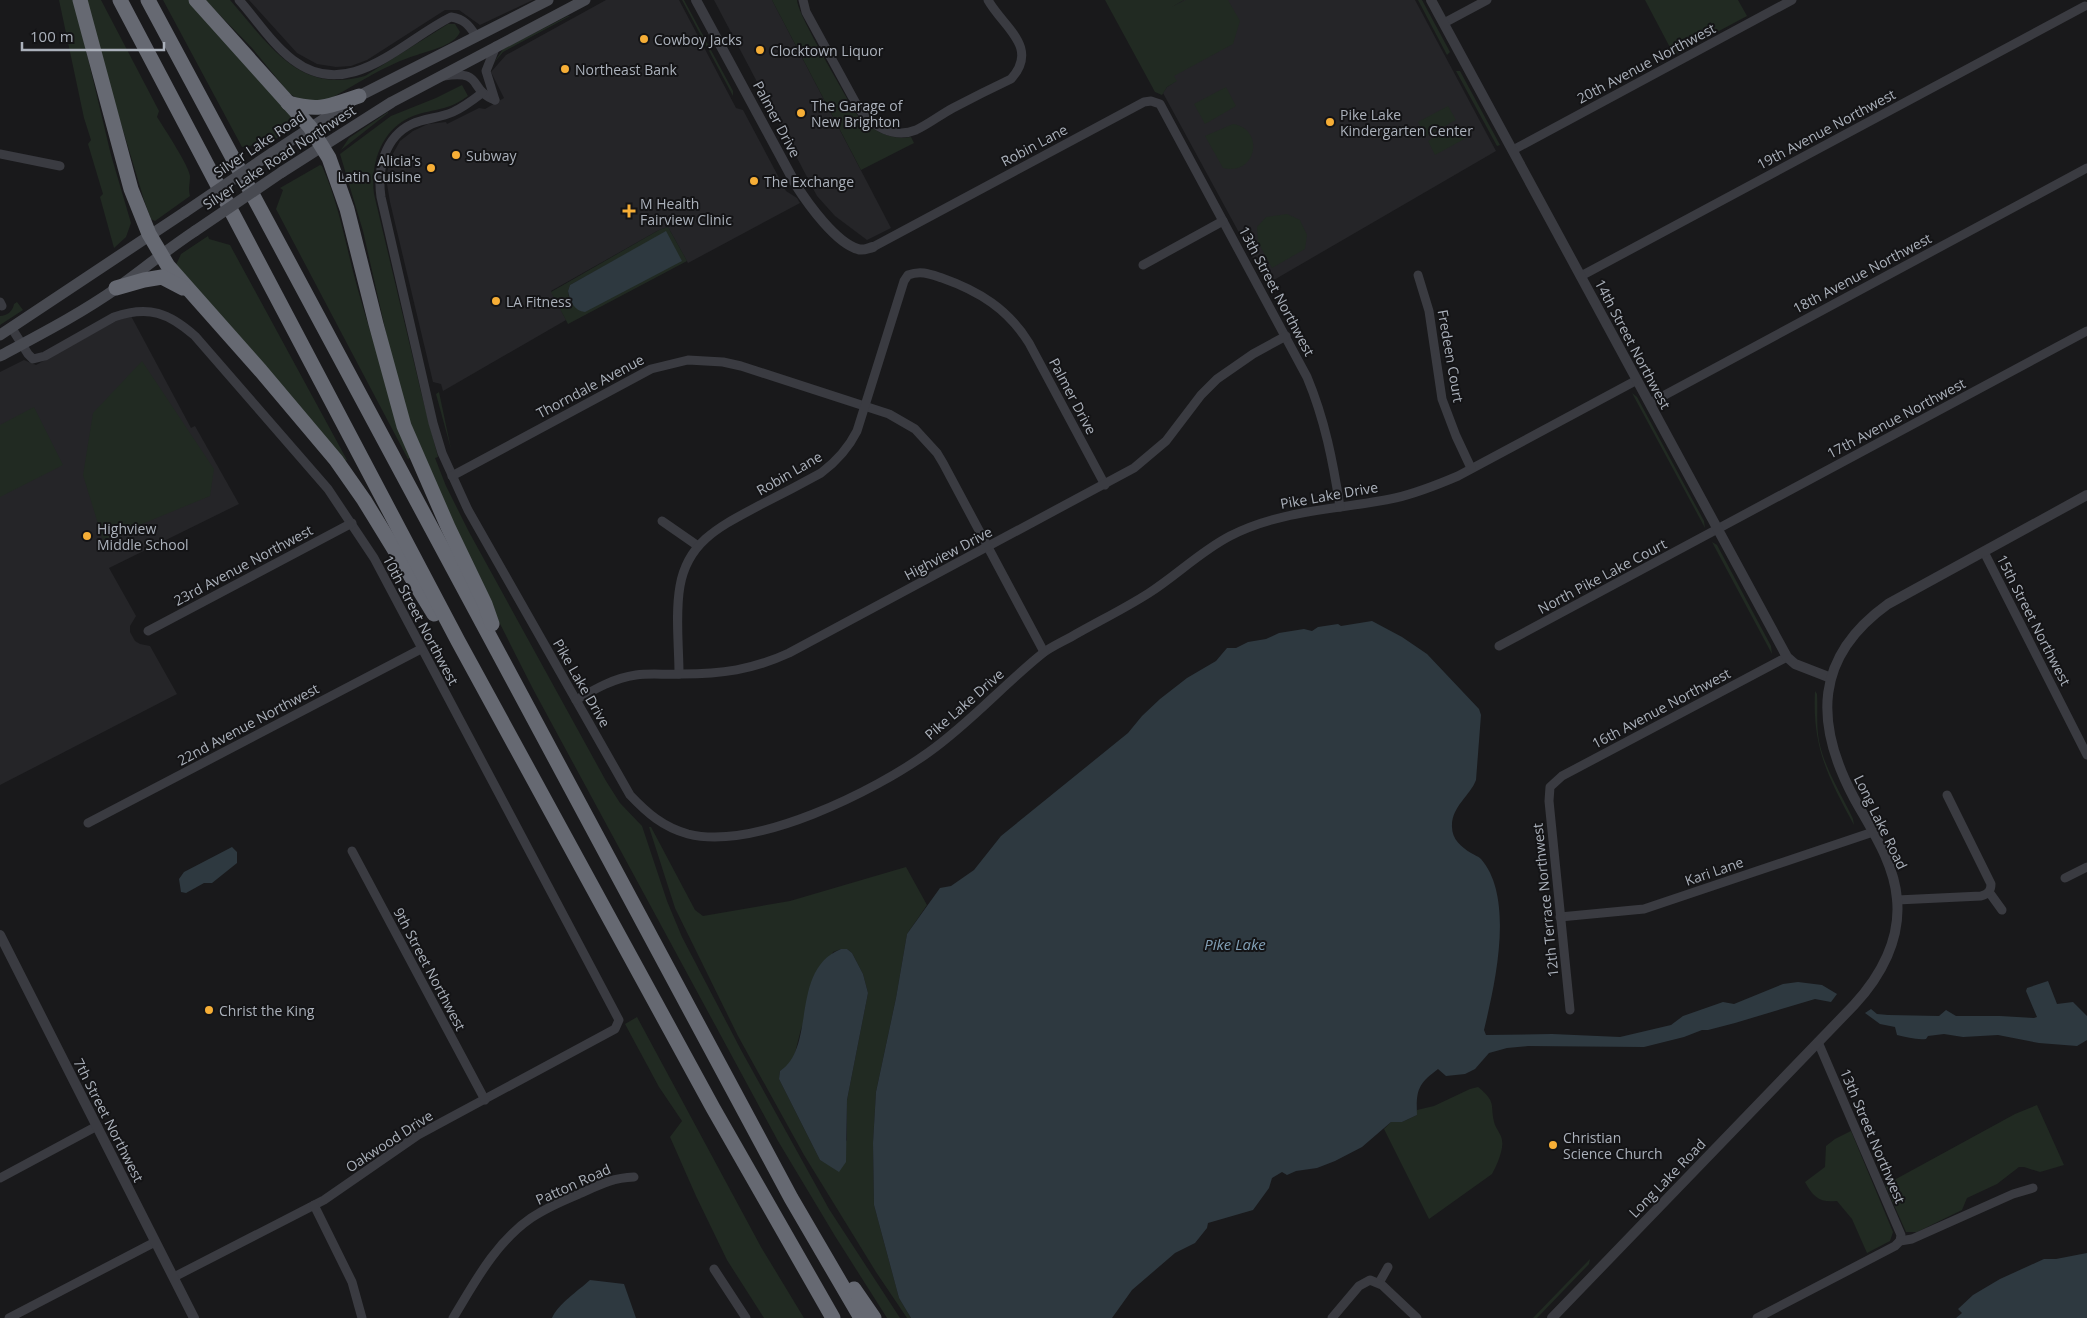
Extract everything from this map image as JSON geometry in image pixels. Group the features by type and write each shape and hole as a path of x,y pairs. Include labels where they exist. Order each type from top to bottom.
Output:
{"highway":[{"path":"80,0 134,199 149,234 168,266 261,371 336,460 364,500 430,610 458,642"},
{"path":"120,0 458,642 713,1108 833,1318"},
{"path":"148,0 735,1096 801,1218 861,1318"},
{"path":"196,0 310,127 329,158 346,209 404,426 448,528 485,604 506,666"},
{"path":"288,103 308,108 324,108 359,96"},
{"path":"116,288 162,277 192,294"},
{"path":"735,1096 834,1257 874,1318"}],"main road":[{"name":"Silver Lake Road","path":"0,335 149,234 359,96 548,0"},
{"name":"Silver Lake Road Northwest","path":"0,356 22,345 116,288 161,254 282,172 392,102 585,0"}],"street":[{"path":"239,0 293,60 314,72 330,76 362,70 451,17 461,18 469,25 476,36"},
{"name":"Palmer Drive","path":"696,0 807,202 833,231 852,246 860,250 873,246"},
{"path":"803,0 806,12 859,109 867,120 876,126 895,132 916,130 950,109 1011,79 1018,72 1023,58 1021,47 1017,38 995,14 988,0"},
{"name":"14th Street Northwest","path":"1432,0 1787,657 1802,668 1831,678"},
{"path":"1444,23 1487,0"},
{"name":"20th Avenue Northwest","path":"1513,150 1792,0"},
{"name":"19th Avenue Northwest","path":"1581,276 2085,5"},
{"name":"Pike Lake Drive","path":"496,46 486,71 495,100 482,93 453,112 410,125 399,133 385,153 380,173 381,197 432,415 442,453 452,476 468,510 630,795 656,820 672,828 706,837 723,836 776,826 841,803 872,788 928,753 956,732 1044,652 1149,593 1212,546 1230,536 1268,520 1415,492 1434,486 1472,468 1637,380"},
{"path":"437,78 457,74 468,75 482,93"},
{"name":"Robin Lane","path":"873,246 1144,102 1156,102"},
{"name":"13th Street Northwest","path":"1156,102 1163,108 1286,336 1318,403 1328,437 1340,507"},
{"path":"0,154 60,166"},
{"name":"18th Avenue Northwest","path":"1650,403 2087,168"},
{"path":"1143,265 1223,221"},
{"name":"Palmer Drive","path":"908,275 924,272 968,288 983,296 1018,326 1029,343 1105,486"},
{"name":"Robin Lane","path":"679,674 679,594 684,570 698,546 719,527 821,473 851,444 865,406 904,281 908,275"},
{"name":"Fredeen Court","path":"1418,275 1429,311 1442,399 1456,436 1472,468"},
{"name":"10th Street Northwest","path":"22,345 34,359 114,317 126,313 151,311 174,319 195,336 303,458 328,489 374,558 420,649 617,1014 618,1025"},
{"path":"12,327 22,345"},
{"name":"17th Avenue Northwest","path":"1718,530 2087,331"},
{"name":"Highview Drive","path":"576,700 600,686 619,678 636,675 726,673 768,662 1105,486 1134,468 1151,456 1166,441 1201,396 1217,379 1254,354 1286,336"},
{"name":"Thorndale Avenue","path":"452,476 635,376 668,364 688,360 723,362 889,414 904,422 926,440 940,458 1044,652"},
{"name":"Long Lake Road","path":"1552,1318 1868,990 1884,963 1895,930 1897,900 1889,867 1873,832 1844,778 1831,743 1827,710 1831,678 1846,645 1872,615 1897,598 2087,496"},
{"path":"662,521 698,546"},
{"name":"23rd Avenue Northwest","path":"148,631 352,523"},
{"name":"North Pike Lake Court","path":"1499,646 1718,530"},
{"name":"15th Street Northwest","path":"1984,552 2087,755"},
{"name":"22nd Avenue Northwest","path":"88,822 420,649"},
{"name":"16th Avenue Northwest","path":"1550,787 1562,776 1787,657"},
{"name":"12th Terrace Northwest","path":"1550,787 1549,801 1570,1010"},
{"path":"1897,900 1981,896 1989,892 1992,884 1947,795"},
{"name":"Kari Lane","path":"1560,918 1644,909 1873,832"},
{"name":"9th Street Northwest","path":"352,851 484,1100"},
{"path":"2065,878 2087,867"},
{"path":"1989,892 2002,910"},
{"name":"7th Street Northwest","path":"0,935 3,950 97,1126 194,1318"},
{"name":"Oakwood Drive","path":"174,1278 314,1205 345,1187 389,1153 418,1135 611,1032 618,1025"},
{"name":"13th Street Northwest","path":"1818,1042 1901,1234 1900,1241"},
{"path":"0,1178 97,1126"},
{"name":"Patton Road","path":"453,1318 490,1260 513,1232 530,1219 554,1205 617,1178 634,1178"},
{"path":"1757,1318 1895,1246 1900,1241 1912,1239 2013,1194 2033,1188"},
{"path":"314,1205 352,1282 362,1318"},
{"path":"9,1318 155,1242"},
{"path":"1379,1283 1388,1267"},
{"path":"714,1268 746,1318"},
{"path":"1332,1318 1364,1282 1370,1280 1379,1283 1416,1318"}],"shaded area":[{"path":"59,0 74,0 111,155 131,223 126,237 114,248 100,197 103,194 88,144 91,140 84,118"},
{"path":"84,0 101,0 159,111 157,117 189,171 190,196 155,221 151,219 144,200"},
{"path":"163,0 189,0 296,120 297,124 260,150 255,145 242,147"},
{"path":"205,0 230,0 258,33 287,62 303,72 321,78 342,80 365,76 448,24 455,24 460,32 453,41 447,44 394,64 326,101 312,102 302,100 289,93 252,48"},
{"path":"249,0 533,0 480,25 459,10 445,10 367,60 351,66 336,67 317,64 297,53"},
{"path":"606,0 679,0 736,108 743,110 786,191 797,198 800,203 688,263 668,227 659,230 551,291 566,320 443,391 441,384 433,382 390,202 386,178 390,159 400,141 413,131 428,124 446,122 447,124 479,108 485,109 504,98 491,72 506,55"},
{"path":"682,0 684,0 733,91 733,96"},
{"path":"714,0 772,0 891,228 867,240 835,216 817,196"},
{"path":"772,0 797,0 813,37 854,111 879,132 894,137 911,137 914,143 861,170"},
{"path":"1105,0 1184,0 1172,7 1186,0 1228,0 1240,21 1233,44 1174,76 1177,81 1167,87 1162,95 1155,92"},
{"name":"Pike Lake Kindergarten Center","path":"1184,0 1415,0 1496,151 1267,284 1163,93 1167,87 1176,81 1151,35 1150,26 1156,16"},
{"path":"1418,0 1422,0 1450,52 1447,55"},
{"path":"1645,0 1738,0 1747,16 1674,55"},
{"path":"570,16 503,52 493,64 503,49"},
{"path":"1456,71 1460,71 1500,145 1497,146"},
{"path":"462,85 468,96 462,100 447,107 413,116 393,129 380,148 376,159 373,182 374,194 438,457 435,458 446,486 469,532 606,781 620,803 642,826 667,901 682,937 741,1050 829,1209 900,1318 887,1318 778,1141 533,689 493,610 418,449 399,390 363,231 340,154 391,116 436,98"},
{"path":"1226,87 1236,106 1205,124 1194,104"},
{"path":"1448,106 1456,120 1426,136 1418,122"},
{"path":"388,113 341,150 349,138"},
{"path":"1233,124 1243,128 1250,134 1253,142 1253,151 1250,159 1243,165 1235,169 1223,168 1205,136"},
{"path":"1458,124 1466,138 1435,155 1428,141"},
{"path":"320,165 334,196 364,311 412,457 408,459 276,209 283,190 280,188"},
{"path":"1287,214 1300,220 1307,235 1305,249 1272,268 1258,242 1257,227 1266,217"},
{"path":"668,227 687,261 568,324 551,292 659,230","holes":["666,232 569,297 570,285"]},
{"path":"208,236 209,239 230,245 347,460 343,462 176,265 181,254"},
{"path":"17,302 23,310 0,325 0,316 9,313"},
{"name":"Highview Middle School","path":"131,316 191,428 195,426 239,504 109,568 136,616 130,626 130,632 135,641 150,646 177,694 0,785 0,372 24,360 36,365 116,321"},
{"path":"142,361 214,469 210,496 103,540 83,475 93,413"},
{"path":"439,392 451,449 436,394"},
{"path":"1632,393 1637,397 1704,521 1705,528"},
{"path":"34,407 63,465 0,497 0,425"},
{"path":"1712,542 1717,545 1771,646 1772,654"},
{"path":"1815,691 1817,694 1818,735 1822,752 1829,772 1853,819 1854,825 1829,776 1819,745 1816,729"},
{"path":"649,827 651,827 695,910 703,916 790,901 906,867 927,905 907,934 896,998 876,1092 873,1143 874,1205 899,1298 911,1318 907,1318 876,1272 804,1155 738,1036 675,908","holes":["847,949 852,953 863,974 868,993 847,1100 847,1140 829,1165 820,1160 779,1079 780,1071 788,1066 794,1057 801,1029 833,952"]},
{"path":"637,1017 761,1247 804,1318 764,1318 727,1260 670,1137 682,1121 659,1087 625,1024"},
{"path":"1478,1087 1492,1104 1493,1118 1502,1140 1500,1157 1492,1174 1429,1219 1384,1129 1391,1122 1402,1122 1417,1115 1417,1110 1434,1106"},
{"path":"2037,1105 2064,1165 2040,1172 2019,1167 1997,1184 1967,1198 1962,1210 1917,1232 1906,1232 1885,1185 2015,1114"},
{"path":"1851,1131 1893,1232 1890,1241 1867,1253 1852,1219 1837,1201 1826,1201 1818,1198 1811,1192 1805,1182 1825,1167 1826,1146"},
{"path":"1590,1259 1589,1264 1537,1318 1533,1318"}],"water":[{"path":"666,231 682,261 585,312 575,308 568,291 570,285"},
{"name":"Pike Lake","path":"1372,621 1402,637 1427,654 1479,709 1481,715 1476,780 1454,813 1452,831 1458,842 1467,851 1481,859 1491,876 1497,896 1500,918 1499,942 1497,966 1484,1030 1486,1035 1552,1034 1620,1037 1671,1025 1683,1016 1723,1002 1734,1004 1783,984 1798,982 1822,985 1837,994 1831,1002 1815,999 1644,1047 1528,1046 1507,1048 1489,1053 1475,1069 1465,1074 1446,1076 1438,1069 1426,1079 1420,1088 1417,1099 1417,1115 1402,1122 1391,1122 1362,1147 1335,1161 1317,1168 1296,1171 1287,1175 1282,1172 1272,1178 1269,1188 1253,1210 1208,1223 1207,1228 1195,1243 1175,1253 1132,1290 1112,1318 911,1318 899,1298 874,1205 873,1143 876,1092 896,998 907,934 940,888 951,886 974,870 1001,836 1128,733 1160,699 1187,678 1216,661 1227,648 1236,648 1248,642 1266,639 1279,633 1304,629 1312,631 1318,627 1338,624 1341,626"},
{"path":"232,847 237,852 237,863 212,883 204,883 186,893 181,892 179,879 184,872"},
{"path":"841,949 847,949 852,953 863,974 868,993 847,1100 846,1162 839,1172 820,1160 779,1079 780,1071 791,1060 798,1045 809,991 815,974 825,959"},
{"path":"2048,981 2057,1004 2073,1002 2087,1016 2087,1040 2077,1046 2039,1043 1998,1035 1963,1037 1944,1034 1928,1036 1926,1039 1915,1039 1897,1035 1895,1027 1880,1024 1865,1013 1871,1009 1877,1014 1939,1016 1946,1010 1956,1016 2034,1018 2037,1017 2026,991 2027,988"},
{"path":"2087,1253 2087,1318 1956,1318 1962,1313 1958,1309 1973,1295 2000,1279 2044,1259 2056,1259"},
{"path":"590,1280 624,1284 636,1318 552,1318 563,1303"}],"place":[{"name":"Cowboy Jacks","path":"644,39"},
{"name":"Clocktown Liquor","path":"760,50"},
{"name":"Northeast Bank","path":"565,69"},
{"name":"The Garage of New Brighton","path":"801,113"},
{"name":"Pike Lake Kindergarten Center","path":"1330,122"},
{"name":"Subway","path":"456,155"},
{"name":"Alicia's Latin Cuisine","path":"431,168"},
{"name":"The Exchange","path":"754,181"},
{"name":"M Health Fairview Clinic","path":"629,211"},
{"name":"LA Fitness","path":"496,301"},
{"name":"Highview Middle School","path":"87,536"},
{"name":"Christ the King","path":"209,1010"},
{"name":"Christian Science Church","path":"1553,1145"}]}
